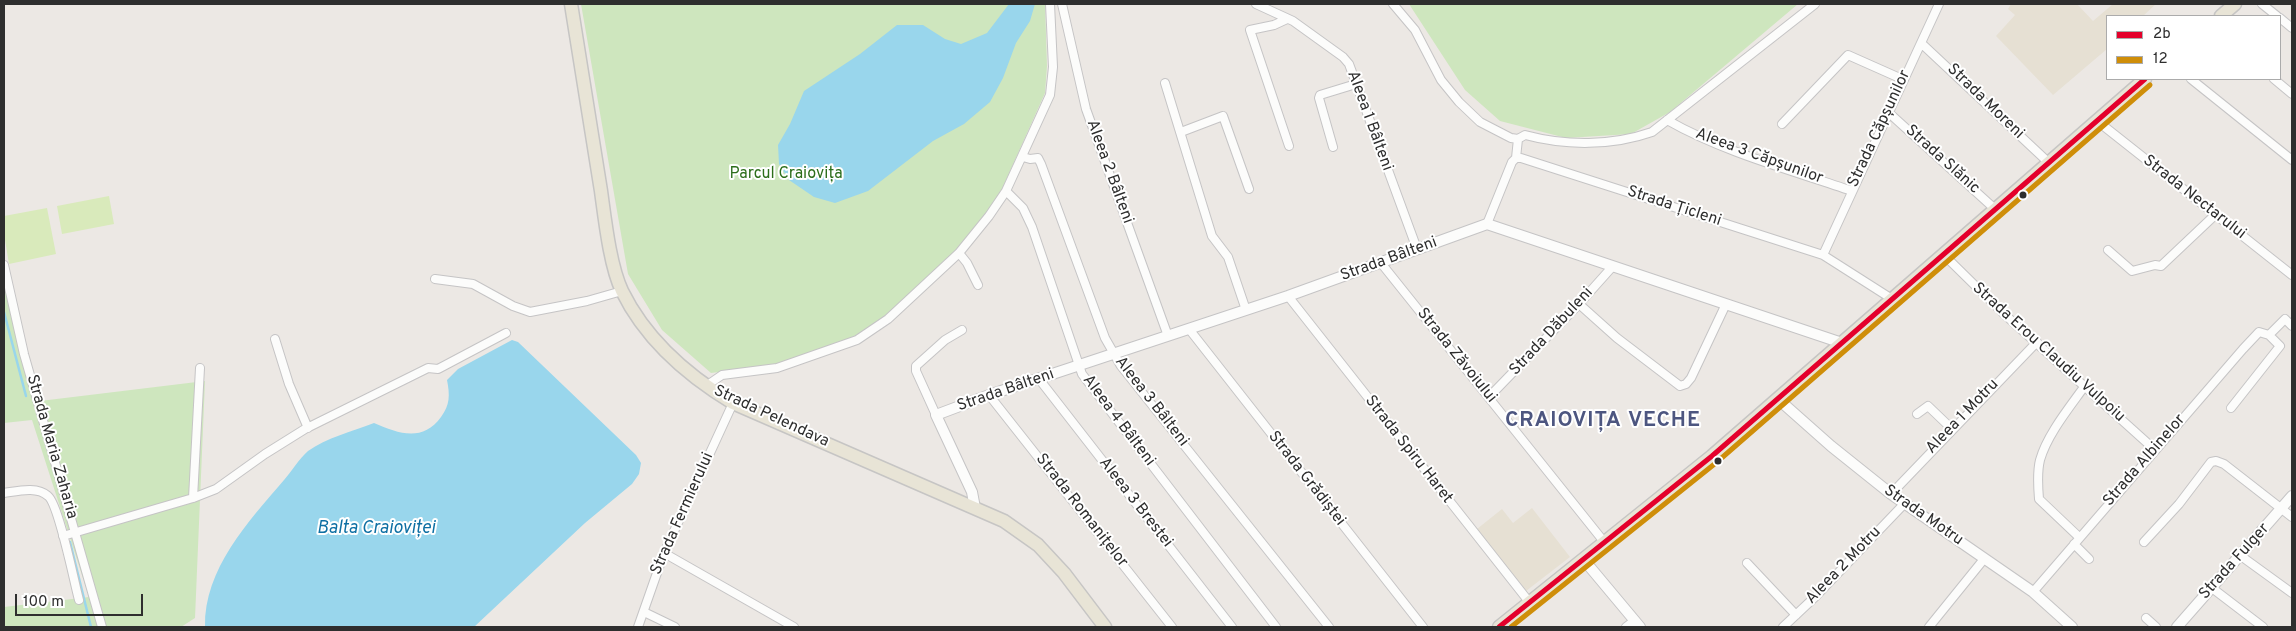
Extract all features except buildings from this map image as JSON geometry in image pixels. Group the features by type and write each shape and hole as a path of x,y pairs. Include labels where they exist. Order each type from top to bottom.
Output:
{"main road":[{"name":"Strada Pelendava","path":"571,4 610,245 622,290 643,324 663,349 706,386 733,403 1004,521 1038,546 1064,573 1105,627"},
{"path":"2222,15 2236,4"},
{"path":"1499,627 1712,456 2144,80"}],"street":[{"path":"706,386 722,375 777,368 857,340 888,319 959,253 1006,191 1050,95 1053,67 1050,4"},
{"name":"Aleea 2 Bâlteni","path":"1062,4 1086,109 1168,336"},
{"name":"Aleea 1 Bâlteni","path":"1256,4 1288,19 1343,57 1349,64 1417,249"},
{"path":"1393,4 1415,30 1441,80 1459,102 1480,122 1512,138 1518,139 1525,135 1550,142 1564,143 1631,139 1652,132 1815,4"},
{"name":"Strada Căpșunilor","path":"1823,255 1902,79 1939,4"},
{"path":"2262,4 2276,15"},
{"path":"1288,19 1274,25 1250,30 1289,146"},
{"path":"2281,19 2292,28"},
{"name":"Strada Moreni","path":"1921,43 2048,162"},
{"path":"1782,124 1848,55 1902,79"},
{"path":"2192,80 2292,160"},
{"path":"2275,80 2292,94"},
{"path":"1165,83 1212,236 1228,257 1246,310"},
{"path":"1333,147 1320,95 1356,84"},
{"name":"Strada Slănic","path":"1888,112 1996,210"},
{"path":"1181,132 1223,116 1249,189"},
{"name":"Aleea 3 Căpșunilor","path":"1667,120 1683,129 1742,153 1852,192"},
{"name":"Strada Nectarului","path":"2096,120 2292,275"},
{"path":"1518,139 1516,158 1512,162 1487,224 1842,343"},
{"name":"Aleea 3 Bâlteni","path":"1023,157 1030,159 1038,158 1042,164 1105,338 1114,354 1329,627"},
{"name":"Strada Țicleni","path":"1516,158 1585,178 1823,255 1892,299"},
{"name":"Aleea 4 Bâlteni","path":"1006,191 1023,208 1032,227 1082,374 1276,627"},
{"path":"2108,250 2132,271 2155,264 2161,266 2215,215"},
{"name":"Strada Bâlteni","path":"936,415 989,395 1288,296 1487,224"},
{"path":"959,253 967,263 978,285"},
{"name":"Strada Erou Claudiu Vulpoiu","path":"1944,255 1996,306 2154,449"},
{"name":"Strada Zăvoiului","path":"1382,263 1605,543"},
{"name":"Strada Maria Zaharia","path":"4,264 24,354 102,627"},
{"name":"Strada Dăbuleni","path":"1489,397 1613,266"},
{"path":"435,278 472,284 513,306 530,312 587,301 622,290"},
{"name":"Strada Spiru Haret","path":"1288,296 1530,603"},
{"path":"1579,304 1617,338 1680,386 1686,384 1691,378 1726,304"},
{"path":"2231,408 2280,346 2269,335 2285,320 2292,326"},
{"name":"Strada Grădiștei","path":"1189,329 1423,627"},
{"name":"Strada Bâlteni","path":"962,330 945,340 916,366 916,371 972,492 975,508"},
{"name":"Strada Albinelor","path":"2033,592 2154,449 2259,332 2269,335"},
{"path":"63,536 193,498 216,489 265,454 308,428 428,368 438,369 506,333"},
{"path":"275,339 289,384 308,428"},
{"name":"Aleea 1 Motru","path":"1891,494 2037,342"},
{"path":"193,498 200,368"},
{"name":"Aleea 3 Brestei","path":"1039,379 1232,627"},
{"path":"2080,538 2039,499 2038,488 2040,460 2056,428 2084,387"},
{"name":"Strada Romanițelor","path":"989,395 1172,627"},
{"name":"Strada Motru","path":"1778,399 1831,446 1891,494 2033,592 2072,627"},
{"name":"Strada Fermierului","path":"638,627 664,553 733,403"},
{"path":"1917,414 1928,406 1952,429"},
{"path":"2144,542 2211,462 2216,460 2224,464 2292,517"},
{"path":"4,493 37,490 49,497 53,503 63,536 79,600"},
{"name":"Strada Fulger","path":"2177,627 2282,510 2292,496"},
{"path":"53,503 65,501"},
{"name":"Aleea 2 Motru","path":"1783,627 1843,569 1904,503"},
{"path":"2074,544 2089,559"},
{"path":"664,553 794,627"},
{"path":"2241,556 2292,593"},
{"path":"1929,627 1984,559"},
{"path":"1584,560 1633,625"},
{"path":"1747,563 1796,615"},
{"path":"2212,588 2263,627"},
{"path":"644,612 675,627"},
{"path":"2146,618 2156,627"}],"shaded area":[{"path":"2011,4 2077,4 2093,21 2113,4 2156,4 2144,15 2106,15 2106,50 2053,95 1996,36 2015,15 2008,9"},
{"path":"1532,508 1570,557 1526,591 1477,529 1502,509 1513,523"}],"green space":[{"name":"Parcul Craiovița","path":"581,4 1045,4 1047,66 1045,93 1002,189 983,219 937,270 885,316 855,337 774,365 711,373 662,330 628,274"},
{"path":"1409,4 1798,4 1670,112 1631,134 1566,138 1500,121 1465,90"},
{"path":"109,196 114,224 62,234 57,206"},
{"path":"47,208 56,254 9,264 4,234 4,216"},
{"path":"4,264 40,401 205,381 195,618 181,627 4,627 4,607 89,597 32,420 4,423"}],"water":[{"path":"1009,4 1035,4 1030,21 1016,43 1003,78 990,102 964,124 933,141 868,191 835,203 814,197 789,180 779,164 778,145 790,124 804,91 860,54 897,25 923,25 945,39 961,44 987,33"},
{"name":"Balta Craioviței","path":"512,340 518,342 636,455 641,463 639,474 632,484 585,523 474,627 205,627 212,585 220,566 256,513 308,451 331,439 374,423 401,433 410,434 426,430 441,417 448,404 447,380 458,369"}],"waterway":[{"path":"4,312 26,396"},
{"path":"70,542 91,627"}],"transit line":[{"name":"2b","path":"1499,627 1712,456 2144,80"},
{"name":"12","path":"1511,627 1717,462 2150,85"}],"district":[{"name":"CRAIOVIȚA VECHE","path":"1603,422"}]}
